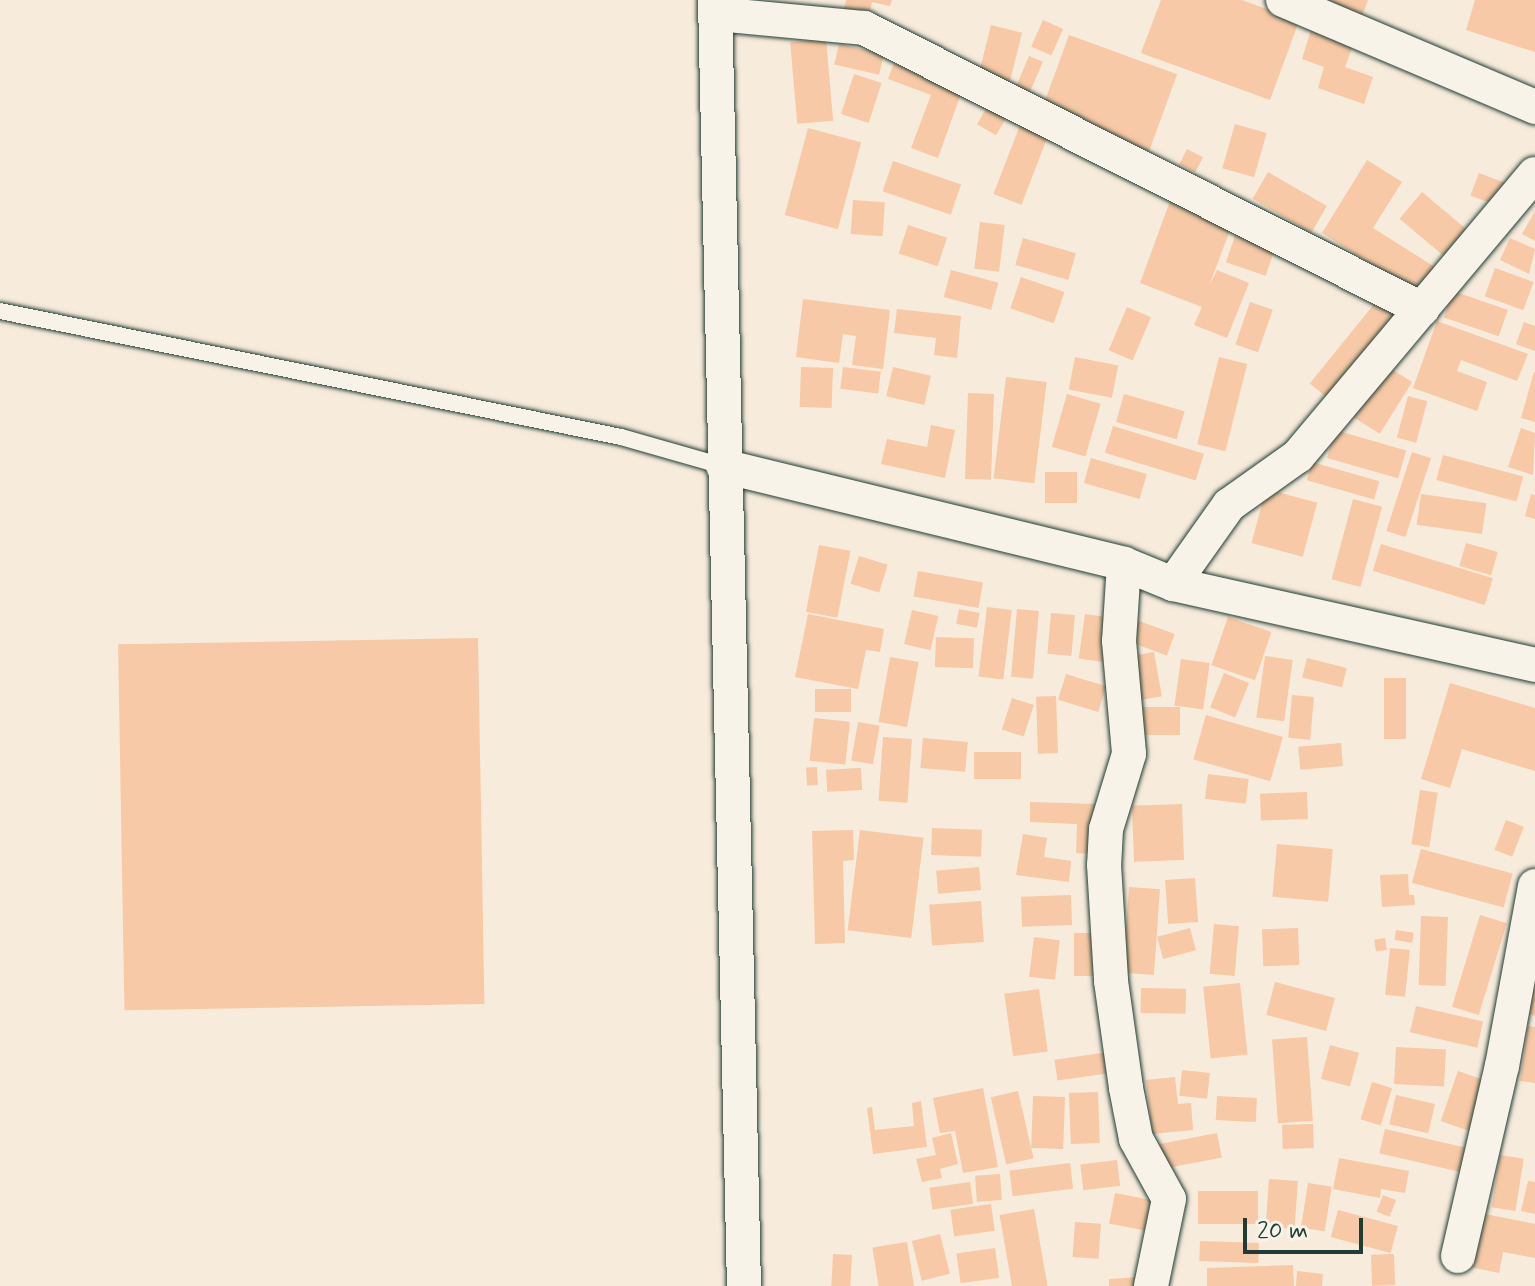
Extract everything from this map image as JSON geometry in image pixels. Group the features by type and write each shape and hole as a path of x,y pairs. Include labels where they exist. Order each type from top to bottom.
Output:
{"street":[{"path":"1283,0 1535,107"},
{"path":"744,1286 723,466 716,7 864,28 1422,309"},
{"path":"1173,584 1229,505 1298,456 1535,174"},
{"path":"723,466 1124,564 1173,584 1535,665"},
{"path":"1124,564 1119,641 1129,754 1106,829 1104,865 1111,981 1136,1139 1169,1199 1151,1286"},
{"path":"1458,1256 1502,1066 1535,886"}],"lane":[{"path":"0,311 621,437 723,466"}],"building":[{"path":"846,0 892,0 890,6 872,2 869,15 844,9"},
{"path":"1161,0 1242,0 1299,21 1270,100 1141,53"},
{"path":"1323,0 1368,0 1361,19"},
{"path":"1475,0 1535,0 1535,52 1466,30"},
{"path":"1043,20 1063,29 1051,55 1031,46"},
{"path":"991,25 1022,33 1010,82 979,74"},
{"path":"1311,30 1353,45 1345,67 1373,77 1364,104 1318,88 1324,67 1302,59"},
{"path":"1069,35 1177,74 1149,151 1041,112"},
{"path":"826,39 833,121 797,124 790,42"},
{"path":"839,44 884,54 879,75 834,64"},
{"path":"1029,56 1043,62 1030,93 1016,87"},
{"path":"894,63 963,88 938,158 911,148 931,95 888,79"},
{"path":"854,74 882,83 869,123 841,114"},
{"path":"987,107 1006,118 996,135 977,124"},
{"path":"1235,124 1267,133 1254,177 1222,168"},
{"path":"1020,125 1048,136 1021,205 993,194"},
{"path":"808,128 861,142 838,229 785,215"},
{"path":"1187,149 1203,157 1195,172 1179,164"},
{"path":"1367,160 1402,182 1373,228 1438,269 1421,295 1322,233"},
{"path":"893,161 961,184 951,215 883,191"},
{"path":"1268,172 1327,206 1311,233 1252,199"},
{"path":"1479,173 1510,185 1501,207 1470,195"},
{"path":"1422,192 1472,234 1449,261 1400,219"},
{"path":"853,200 885,202 883,236 851,234"},
{"path":"1170,201 1232,225 1209,286 1217,270 1249,283 1227,338 1194,325 1202,307 1140,283"},
{"path":"1535,211 1535,241 1522,234"},
{"path":"980,222 1005,225 999,272 974,269"},
{"path":"908,225 947,238 938,266 899,254"},
{"path":"1237,230 1277,244 1266,276 1226,262"},
{"path":"1023,238 1076,253 1068,280 1015,265"},
{"path":"1510,238 1535,249 1529,274 1500,260"},
{"path":"1495,268 1534,282 1523,310 1485,296"},
{"path":"951,270 998,283 991,310 944,297"},
{"path":"1021,277 1064,292 1054,323 1010,308"},
{"path":"1453,291 1508,310 1499,336 1444,317"},
{"path":"1379,298 1399,314 1330,400 1310,383"},
{"path":"803,299 890,310 883,369 852,365 856,336 843,334 839,363 796,357"},
{"path":"1250,302 1273,310 1258,352 1235,345"},
{"path":"1127,307 1151,317 1133,360 1109,350"},
{"path":"897,309 961,316 957,358 934,355 936,338 894,333"},
{"path":"1437,321 1528,354 1517,381 1461,360 1457,371 1487,382 1477,411 1413,388"},
{"path":"1524,322 1535,326 1535,351 1516,344"},
{"path":"1075,357 1118,365 1112,398 1069,389"},
{"path":"1219,357 1247,364 1225,451 1197,444"},
{"path":"1385,365 1412,382 1380,434 1353,417"},
{"path":"801,367 833,368 832,408 800,407"},
{"path":"843,367 881,372 878,393 840,389"},
{"path":"893,367 931,376 924,405 886,396"},
{"path":"1535,372 1535,422 1521,418"},
{"path":"1006,377 1047,382 1034,483 994,478"},
{"path":"968,393 994,394 991,480 965,479"},
{"path":"1067,394 1101,404 1085,457 1052,447"},
{"path":"1124,394 1185,411 1177,439 1116,422"},
{"path":"1408,396 1427,401 1416,443 1397,438"},
{"path":"931,425 955,430 945,478 881,464 887,439 927,447"},
{"path":"1113,426 1204,454 1196,481 1105,453"},
{"path":"1521,428 1535,433 1533,475 1508,467"},
{"path":"1335,430 1406,450 1398,478 1327,458"},
{"path":"1412,452 1431,458 1405,537 1386,531"},
{"path":"1443,455 1523,476 1516,502 1436,480"},
{"path":"1091,458 1147,474 1140,499 1084,483"},
{"path":"1312,462 1379,481 1374,500 1307,480"},
{"path":"1045,472 1077,472 1077,503 1045,503"},
{"path":"1266,489 1317,503 1303,557 1252,543"},
{"path":"1421,494 1486,503 1482,534 1417,525"},
{"path":"1531,494 1535,495 1535,519 1525,516"},
{"path":"1353,499 1382,507 1360,587 1332,579"},
{"path":"1466,543 1498,552 1491,575 1459,566"},
{"path":"1381,544 1493,578 1485,605 1373,571"},
{"path":"819,545 850,551 837,618 806,612"},
{"path":"859,556 888,565 879,593 851,584"},
{"path":"918,571 983,582 978,608 913,597"},
{"path":"987,607 1012,610 1003,680 978,676"},
{"path":"959,609 980,613 977,628 956,624"},
{"path":"1017,609 1039,611 1033,679 1011,677"},
{"path":"912,610 938,616 930,650 904,644"},
{"path":"1051,613 1075,615 1071,656 1047,654"},
{"path":"808,614 884,629 880,652 866,650 858,689 795,677"},
{"path":"1085,614 1112,618 1105,662 1079,659"},
{"path":"1228,617 1271,632 1255,680 1211,665"},
{"path":"1139,621 1175,634 1167,656 1131,643"},
{"path":"936,637 974,638 973,668 935,667"},
{"path":"478,638 484,1004 124,1010 118,644"},
{"path":"1154,652 1162,696 1135,701 1127,657"},
{"path":"1265,656 1293,660 1284,721 1256,717"},
{"path":"890,657 919,662 907,727 879,722"},
{"path":"1307,658 1347,668 1342,687 1302,677"},
{"path":"1181,659 1210,663 1203,710 1174,706"},
{"path":"1224,673 1249,683 1235,717 1210,707"},
{"path":"1066,674 1106,686 1098,712 1058,700"},
{"path":"1384,678 1406,678 1406,739 1384,739"},
{"path":"1450,683 1535,708 1535,771 1462,749 1450,788 1421,779"},
{"path":"815,689 851,689 851,712 815,712"},
{"path":"1292,695 1314,697 1310,740 1288,738"},
{"path":"1056,696 1058,753 1038,754 1036,697"},
{"path":"1012,698 1034,705 1024,736 1002,729"},
{"path":"1134,707 1180,707 1180,735 1134,735"},
{"path":"1206,715 1283,737 1270,781 1193,759"},
{"path":"814,718 850,722 845,765 810,761"},
{"path":"858,722 880,726 873,764 851,760"},
{"path":"883,737 912,739 907,803 879,801"},
{"path":"923,738 968,742 965,772 920,768"},
{"path":"1341,743 1343,766 1300,770 1298,747"},
{"path":"974,752 1021,752 1021,779 974,779"},
{"path":"817,767 818,785 807,786 806,768"},
{"path":"861,768 862,790 827,792 826,770"},
{"path":"1208,774 1249,779 1246,804 1205,799"},
{"path":"1420,790 1438,793 1429,847 1411,844"},
{"path":"1307,792 1308,819 1261,821 1260,794"},
{"path":"1030,802 1099,804 1097,854 1076,853 1077,824 1030,822"},
{"path":"1182,804 1184,860 1134,862 1132,806"},
{"path":"1506,820 1524,827 1512,857 1495,850"},
{"path":"932,828 982,830 981,857 931,855"},
{"path":"853,830 854,860 843,861 845,943 815,944 812,831"},
{"path":"860,830 924,838 911,938 848,930"},
{"path":"1023,834 1047,838 1044,857 1071,861 1069,882 1016,875"},
{"path":"1277,844 1333,849 1328,902 1272,897"},
{"path":"1421,849 1513,874 1504,907 1412,883"},
{"path":"979,867 981,890 938,894 936,871"},
{"path":"1408,874 1409,895 1414,895 1415,905 1382,907 1380,875"},
{"path":"1195,878 1198,922 1168,924 1165,880"},
{"path":"1129,887 1160,889 1154,975 1123,973"},
{"path":"1071,895 1072,925 1022,927 1021,897"},
{"path":"981,901 984,942 932,946 929,905"},
{"path":"1480,915 1507,923 1479,1015 1452,1007"},
{"path":"1421,916 1448,917 1446,986 1419,985"},
{"path":"1214,924 1239,926 1235,976 1210,974"},
{"path":"1190,928 1196,950 1163,959 1157,937"},
{"path":"1298,928 1299,965 1263,966 1262,929"},
{"path":"1396,930 1414,933 1412,943 1394,940"},
{"path":"1074,933 1100,933 1100,976 1074,976"},
{"path":"1034,937 1060,940 1055,980 1029,977"},
{"path":"1385,938 1387,950 1376,952 1374,940"},
{"path":"1390,948 1410,950 1405,997 1385,995"},
{"path":"1535,961 1535,1016 1519,1011"},
{"path":"1275,982 1335,998 1326,1031 1266,1015"},
{"path":"1240,983 1248,1055 1211,1058 1203,987"},
{"path":"1141,988 1186,989 1186,1014 1141,1013"},
{"path":"1039,989 1048,1051 1013,1056 1004,994"},
{"path":"1416,1006 1483,1022 1477,1048 1410,1032"},
{"path":"1528,1026 1535,1027 1535,1083 1520,1081"},
{"path":"1307,1037 1313,1121 1278,1123 1272,1039"},
{"path":"1330,1045 1359,1053 1350,1087 1321,1079"},
{"path":"1396,1047 1446,1050 1444,1087 1394,1084"},
{"path":"1109,1052 1112,1073 1057,1080 1055,1060"},
{"path":"1182,1070 1210,1073 1207,1099 1179,1096"},
{"path":"1458,1071 1492,1083 1475,1133 1441,1121"},
{"path":"1175,1077 1178,1104 1191,1103 1193,1130 1152,1134 1146,1080"},
{"path":"1372,1082 1392,1088 1381,1125 1361,1119"},
{"path":"983,1088 998,1167 963,1173 955,1131 940,1133 933,1098"},
{"path":"1018,1091 1034,1158 1006,1165 991,1097"},
{"path":"1098,1092 1100,1143 1071,1144 1069,1093"},
{"path":"1396,1095 1435,1104 1428,1133 1389,1124"},
{"path":"1033,1096 1065,1097 1063,1149 1031,1148"},
{"path":"1217,1096 1257,1098 1256,1122 1216,1120"},
{"path":"921,1101 927,1147 873,1154 867,1108 872,1107 875,1130 914,1126 912,1103"},
{"path":"1313,1124 1314,1148 1283,1149 1282,1125"},
{"path":"1385,1129 1474,1149 1468,1174 1379,1153"},
{"path":"951,1133 958,1164 940,1169 942,1178 922,1182 916,1159 936,1155 932,1138"},
{"path":"1217,1133 1222,1158 1165,1169 1160,1144"},
{"path":"1500,1155 1524,1159 1515,1211 1492,1207"},
{"path":"1339,1158 1409,1171 1405,1193 1381,1189 1380,1198 1333,1189"},
{"path":"1117,1160 1120,1186 1083,1190 1080,1165"},
{"path":"1070,1163 1073,1189 1013,1196 1009,1170"},
{"path":"1000,1174 1002,1200 977,1202 975,1176"},
{"path":"1269,1179 1298,1181 1295,1229 1266,1227"},
{"path":"1528,1181 1535,1182 1535,1214 1521,1211"},
{"path":"970,1182 973,1204 932,1209 929,1188"},
{"path":"1308,1183 1332,1187 1325,1231 1301,1227"},
{"path":"1198,1191 1258,1191 1258,1224 1198,1224"},
{"path":"1115,1193 1157,1201 1151,1232 1109,1223"},
{"path":"1383,1195 1396,1200 1390,1217 1377,1212"},
{"path":"991,1204 995,1231 954,1236 950,1210"},
{"path":"1034,1209 1048,1286 1012,1286 1000,1215"},
{"path":"1338,1210 1398,1226 1391,1253 1331,1237"},
{"path":"1481,1213 1535,1224 1535,1258 1503,1252 1499,1273 1470,1267"},
{"path":"1075,1222 1101,1224 1098,1259 1073,1257"},
{"path":"940,1234 950,1274 922,1281 912,1241"},
{"path":"1200,1241 1259,1243 1258,1263 1199,1261"},
{"path":"907,1242 914,1286 879,1286 872,1247"},
{"path":"995,1248 999,1278 961,1283 956,1253"},
{"path":"833,1254 852,1255 850,1286 831,1286"},
{"path":"1394,1254 1395,1285 1372,1286 1371,1255"},
{"path":"1293,1265 1294,1286 1207,1286 1207,1268"},
{"path":"1297,1271 1323,1274 1322,1286 1296,1286"},
{"path":"1140,1277 1140,1286 1109,1286 1109,1279"}]}
